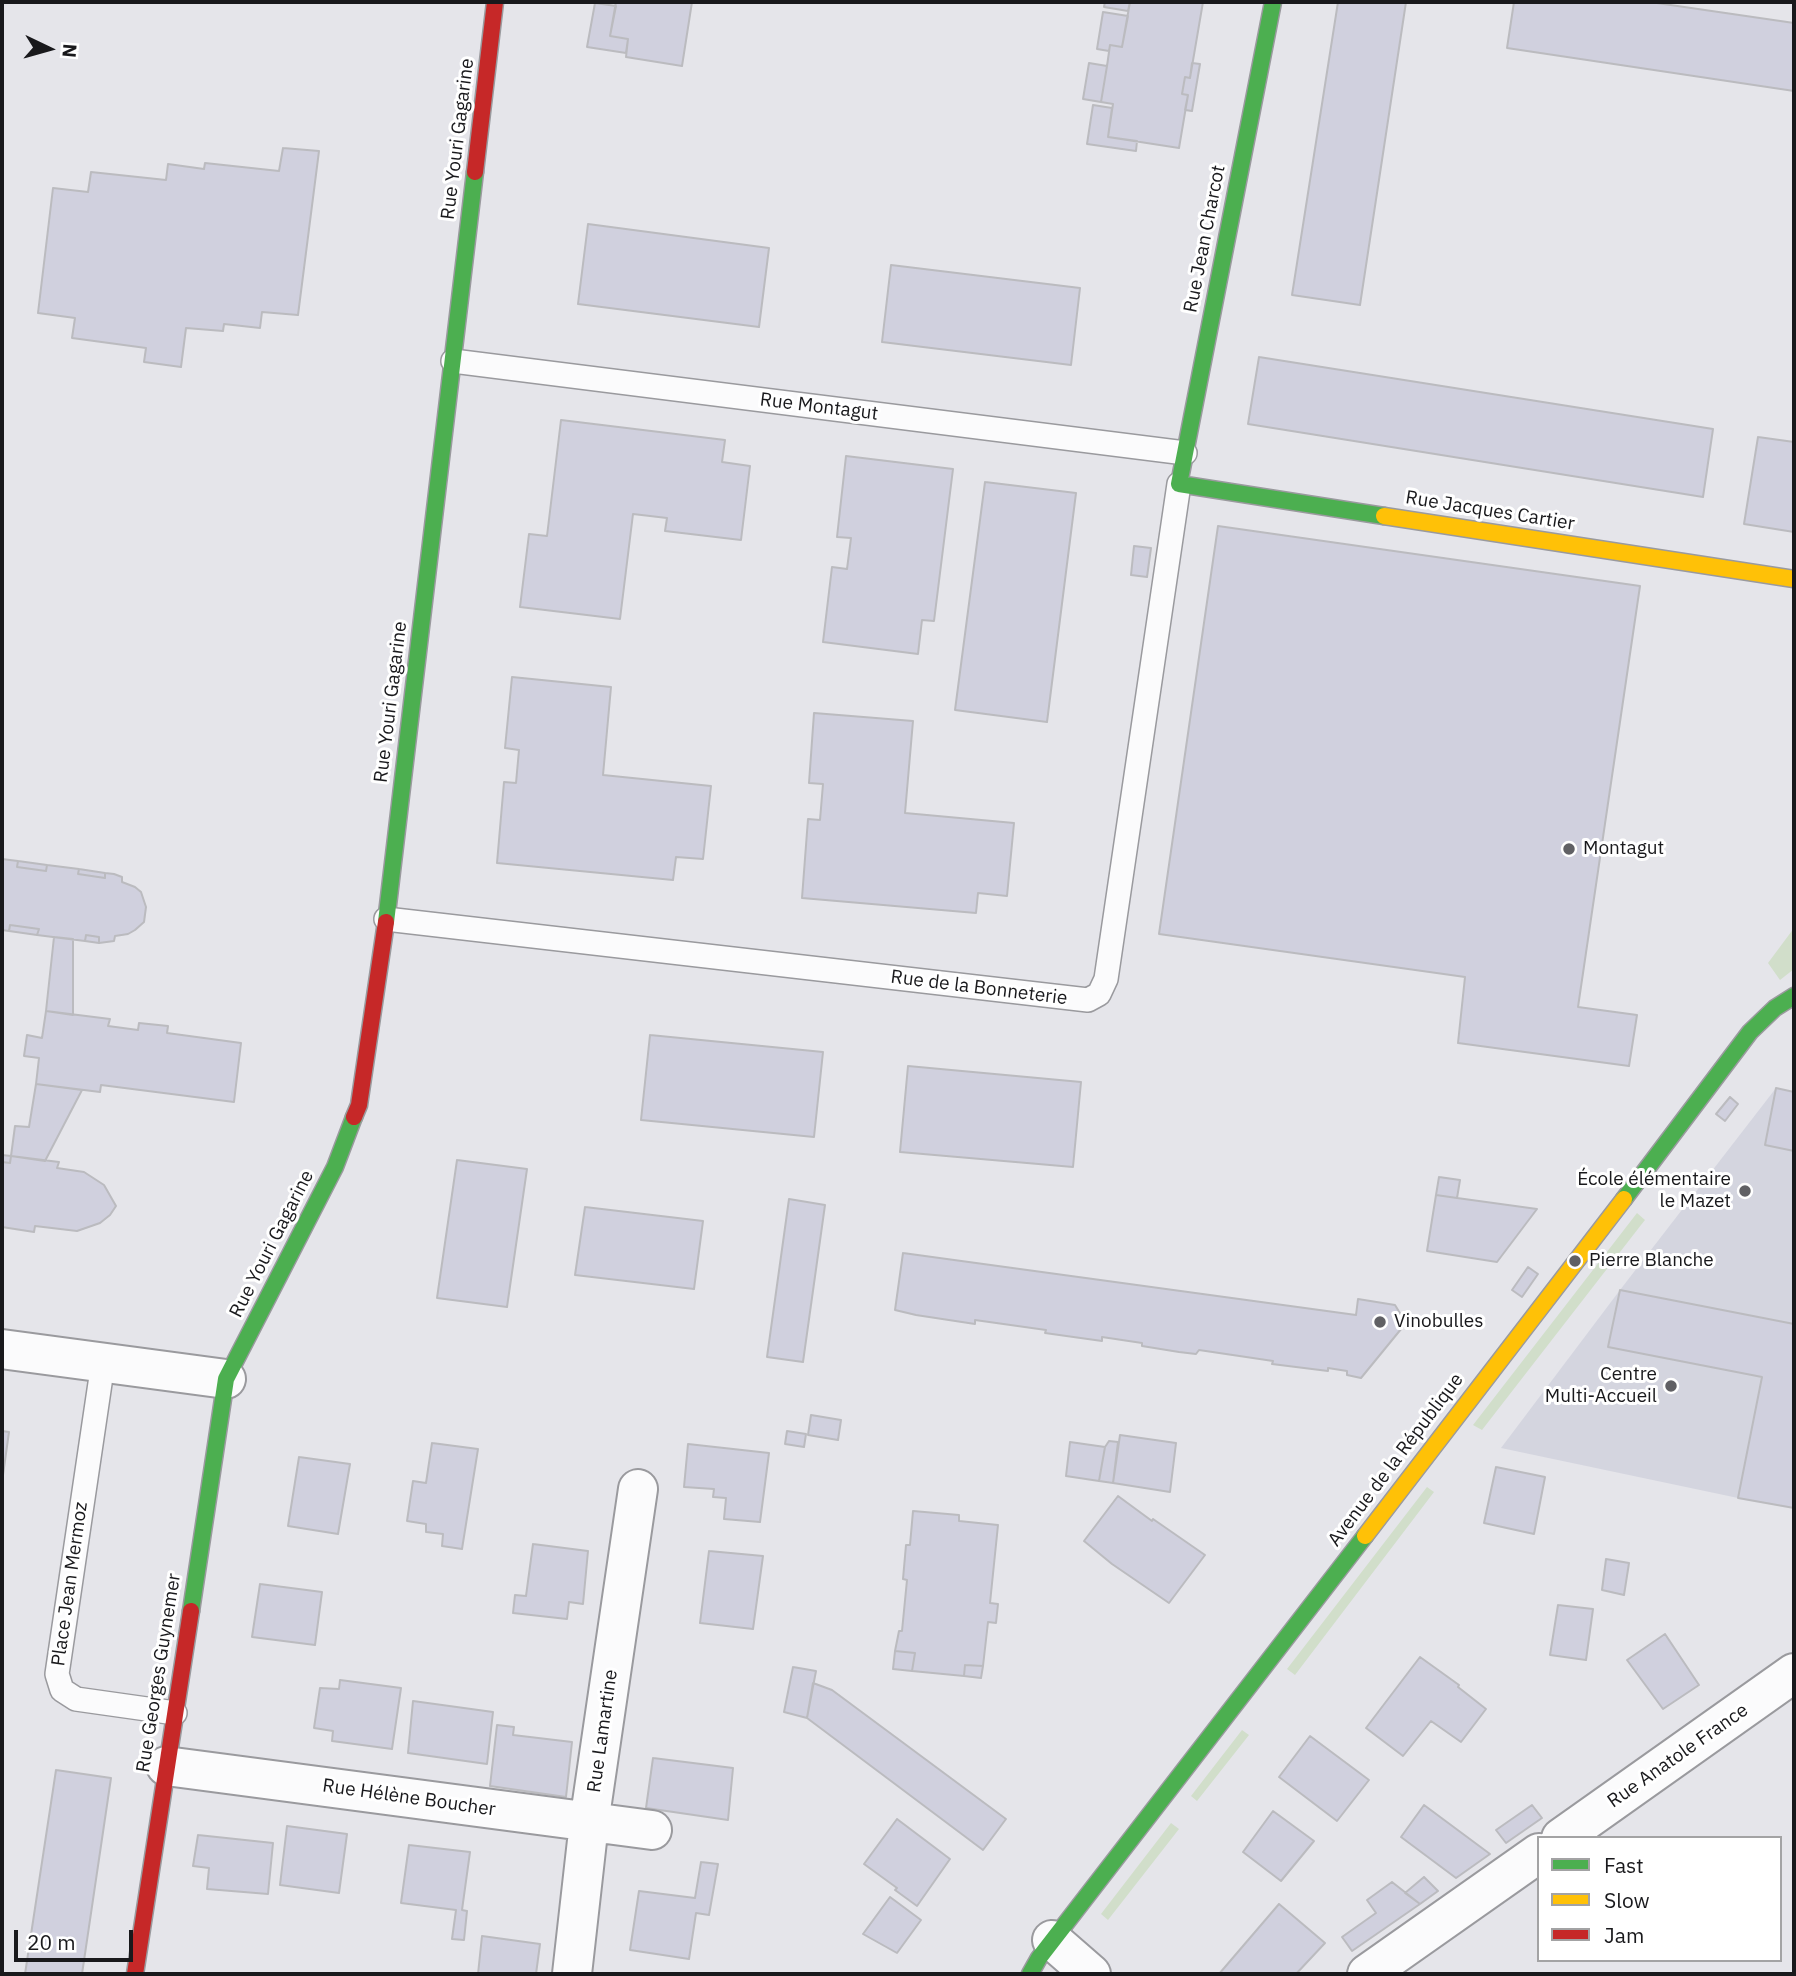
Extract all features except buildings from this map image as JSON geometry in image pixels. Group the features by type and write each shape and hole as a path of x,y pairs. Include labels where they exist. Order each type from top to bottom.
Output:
{"street":[{"name":"Rue Youri Gagarine","path":"226,1378 335,1167 359,1105 386,919 495,2"},
{"name":"Rue Jean Charcot","path":"1180,484 1273,2"},
{"name":"Rue Jacques Cartier","path":"1180,484 1794,579"},
{"name":"Avenue de la République","path":"1030,1974 1045,1949 1750,1032 1775,1008 1794,996"},
{"path":"2,1349 226,1378"},
{"name":"Rue Georges Guynemer","path":"135,1974 226,1378"},
{"name":"Rue Lamartine","path":"572,1974 589,1823 638,1489"},
{"name":"Rue Anatole France","path":"1564,1836 1794,1673"},
{"name":"Rue Hélène Boucher","path":"166,1766 652,1830"},
{"path":"1367,1974 1537,1854"},
{"path":"1045,1949 1091,1974"},
{"name":"Avenue de la République","path":"1017,1974 1045,1949"}],"lane":[{"name":"Rue Montagut","path":"453,361 1185,453"},
{"name":"Rue de la Bonneterie","path":"386,919 1088,1000 1099,993 1106,979 1180,484"},
{"name":"Place Jean Mermoz","path":"103,1363 57,1674 62,1690 76,1699 175,1713"}],"shaded area":[{"name":"Centre Multi-Accueil","path":"1776,1088 1794,1092 1794,1508 1501,1448 1620,1290"}],"green space":[{"path":"1794,928 1794,969 1780,980 1768,963"},
{"path":"1637,1213 1645,1220 1482,1430 1473,1425"},
{"path":"1427,1487 1434,1492 1295,1675 1287,1669"},
{"path":"1242,1730 1249,1735 1197,1801 1191,1796"},
{"path":"1171,1823 1179,1829 1108,1920 1101,1914"}],"traffic: fast":[{"path":"1273,2 1179,484 1384,516"},
{"path":"386,922 475,172"},
{"path":"1624,1199 1750,1032 1775,1008 1794,996"},
{"path":"191,1611 226,1379 335,1167 354,1117"},
{"path":"1030,1974 1039,1958 1365,1536"}],"traffic: slow":[{"path":"1384,516 1794,579"},
{"path":"1365,1536 1624,1199"}],"traffic: jam":[{"path":"475,172 495,2"},
{"path":"354,1117 359,1105 386,922"},
{"path":"135,1974 191,1611"}],"place":[{"name":"Montagut","path":"1569,849"},
{"name":"École élémentaire le Mazet","path":"1745,1191"},
{"name":"Pierre Blanche","path":"1575,1261"},
{"name":"Vinobulles","path":"1380,1322"},
{"name":"Centre Multi-Accueil","path":"1671,1386"}]}
